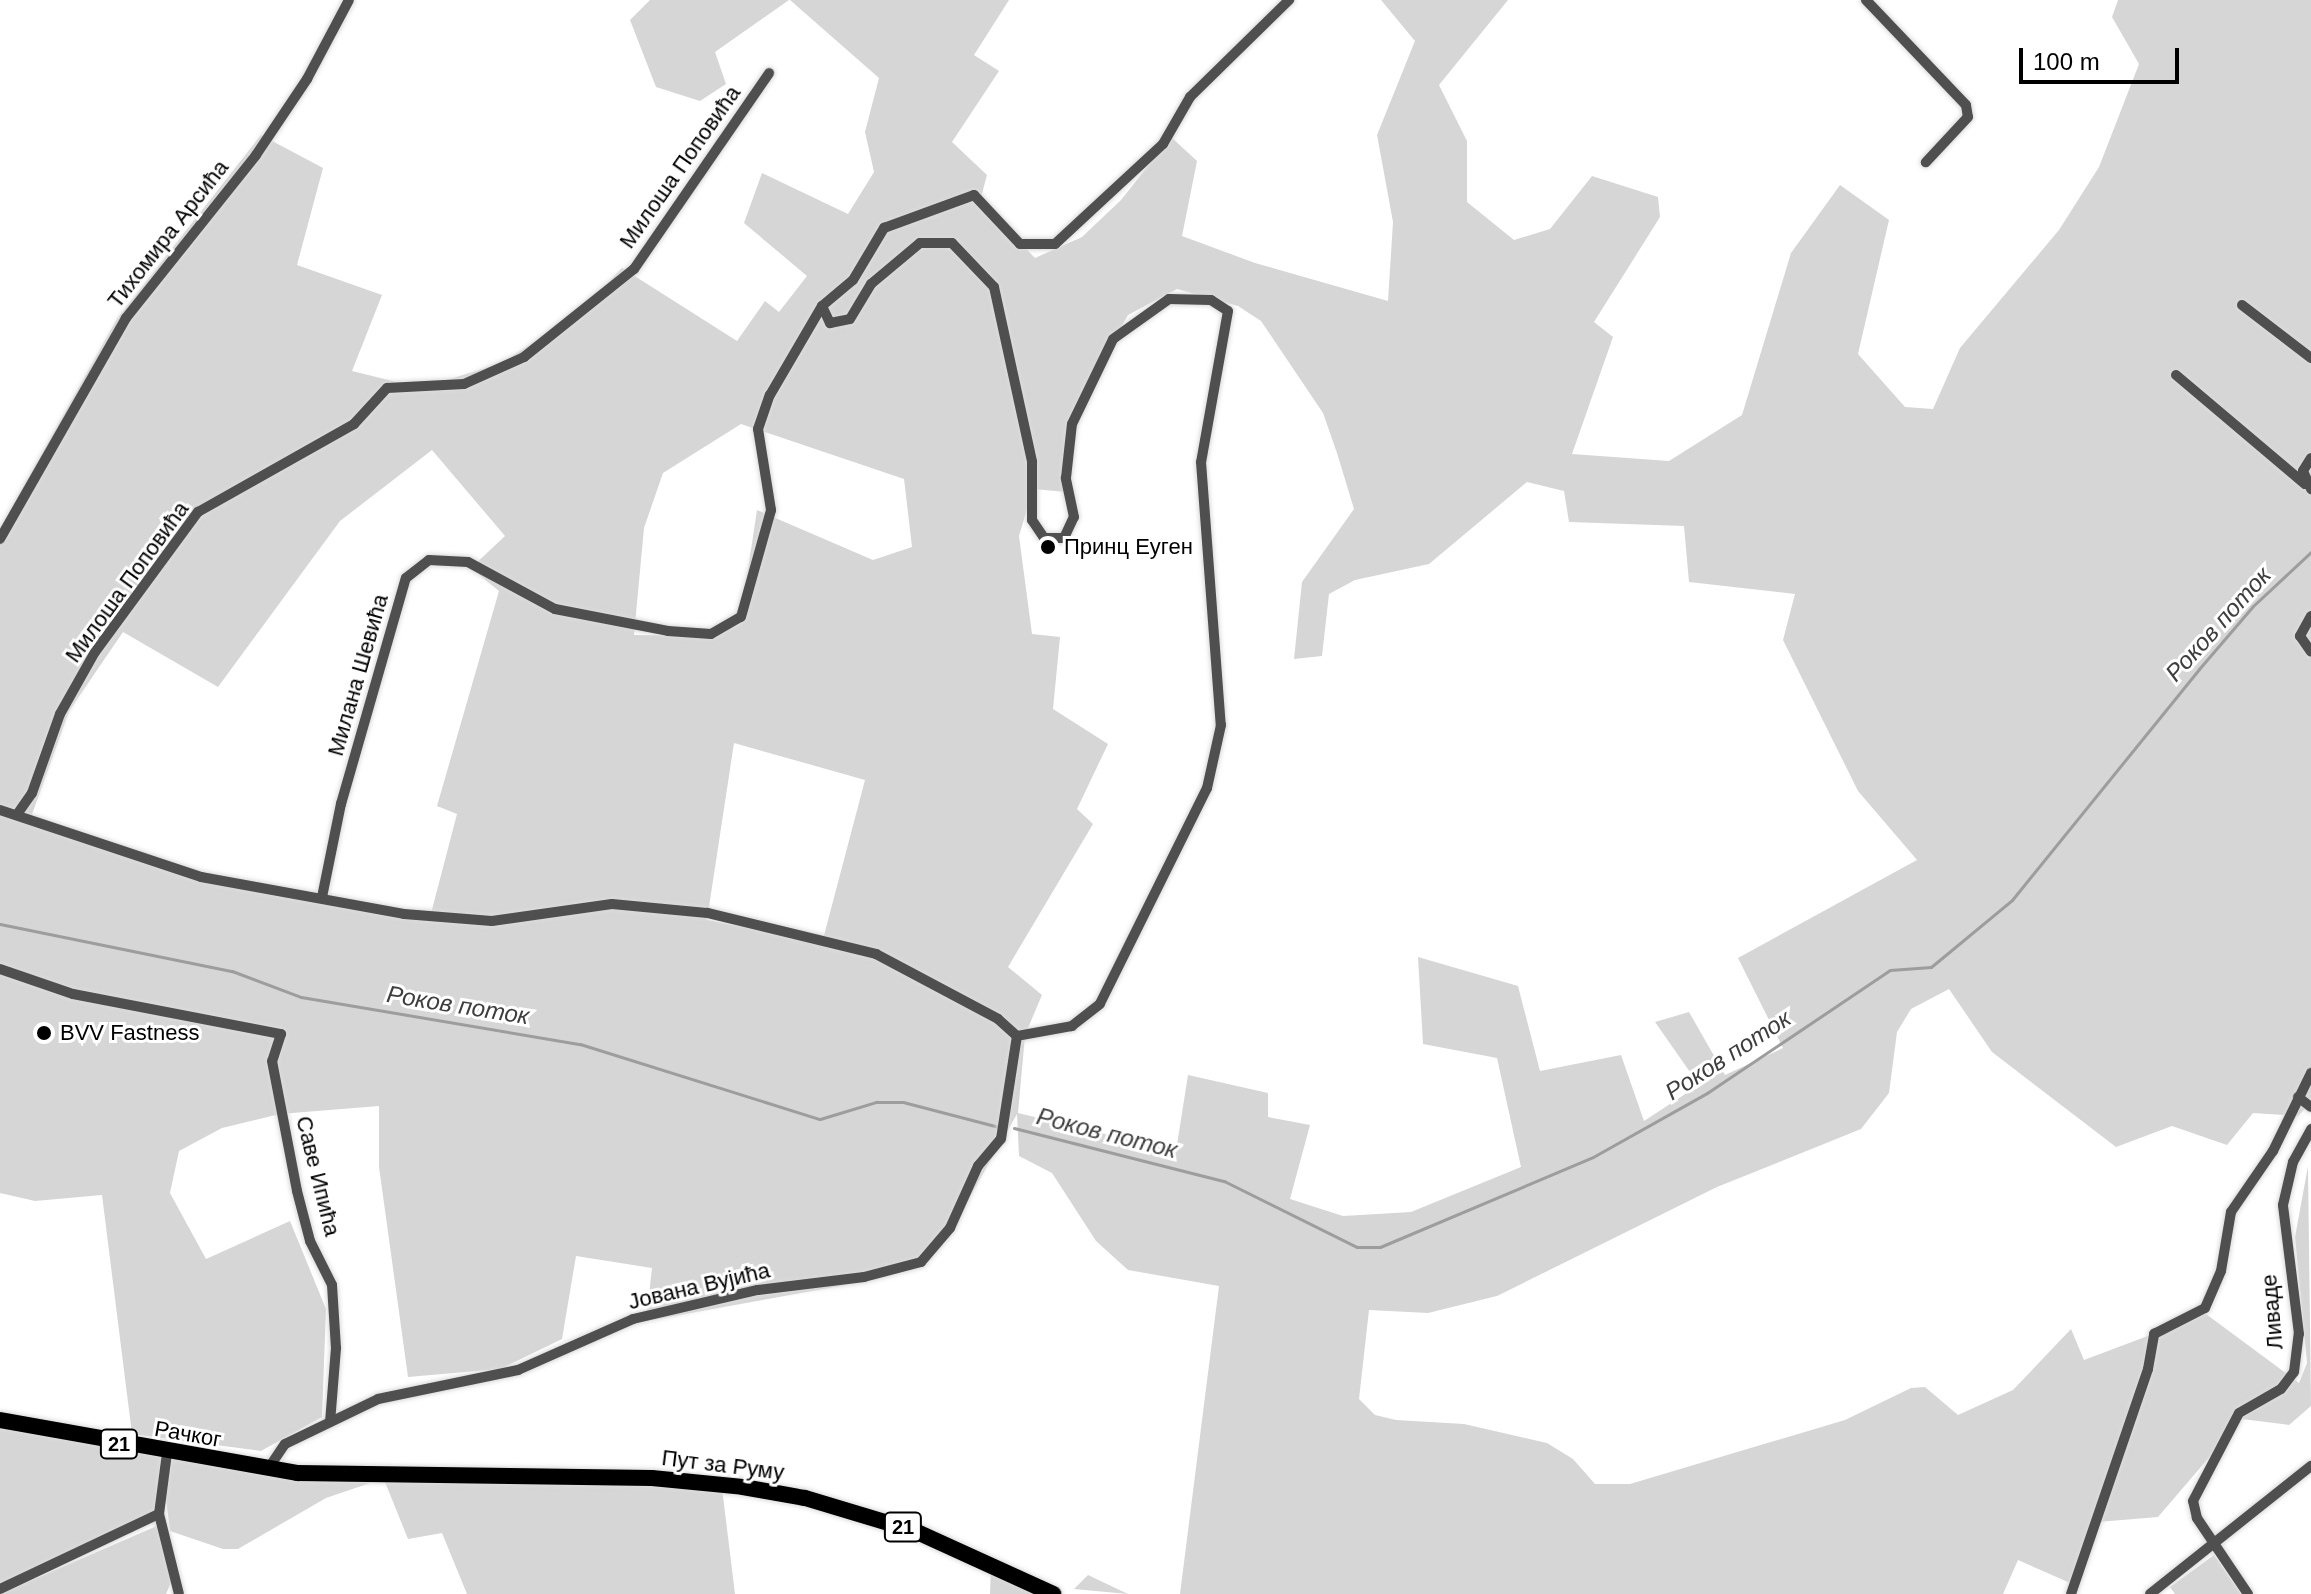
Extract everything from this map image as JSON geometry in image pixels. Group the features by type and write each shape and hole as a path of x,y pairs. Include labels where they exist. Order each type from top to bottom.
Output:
{"main road":[{"name":"Рачког","path":"0,1420 167,1453 268,1469 369,1478"},
{"name":"Пут за Руму","path":"369,1478 636,1478 743,1487 805,1498 915,1531 1053,1594"}],"street":[{"name":"Милана Шевића","path":"322,897 341,804 406,578 429,560 468,562 555,609 711,634 741,617 771,510 758,429 770,395 822,306 853,280 884,228 974,195 1020,244 1055,244 1163,144 1190,97 1289,0"},
{"path":"1866,0 1966,105 1968,117 1926,162"},
{"name":"Тихомира Арсића","path":"0,539 126,318 256,155 307,79 344,2"},
{"name":"Милоша Поповића","path":"18,813 32,793 60,714 95,652 198,512 354,424 387,388 464,384 524,357 634,269 769,73"},
{"path":"0,810 18,813 201,877 404,914 492,921 612,904 708,913 876,954 998,1019 1017,1036 1072,1026 1100,1004 1207,788 1221,725 1201,462 1228,311 1211,300 1169,299 1113,339 1072,424 1066,478 1074,517 1064,538 1044,538 1032,520 1032,462 994,287 952,243 920,243 871,284 850,319 830,323 822,306"},
{"path":"2242,305 2311,358"},
{"path":"2176,375 2308,486"},
{"path":"2308,486 2303,471 2311,458"},
{"path":"2311,616 2300,636 2311,652"},
{"name":"Саве Ипића","path":"0,969 73,994 281,1034 272,1061 297,1191 310,1241 332,1285 336,1348 330,1422"},
{"name":"Јована Вујића","path":"268,1469 285,1444 330,1422 417,1388 518,1370 633,1319 758,1290 864,1277 921,1262 950,1228 978,1166 1001,1139 1017,1036"},
{"path":"2071,1594 2148,1369 2154,1334 2205,1308 2221,1271 2227,1229 2238,1198 2273,1151 2311,1073"},
{"path":"2298,1097 2311,1107"},
{"name":"Ливаде","path":"2248,1594 2214,1547 2194,1510 2199,1483 2239,1413 2281,1389 2294,1372 2299,1334 2283,1205 2293,1162 2311,1129"},
{"path":"167,1453 159,1514 179,1594"},
{"path":"2150,1594 2214,1547 2311,1466"},
{"path":"0,1589 159,1514"}],"shaded area":[{"path":"650,0 789,0 715,52 726,84 700,101 656,87 630,20"},
{"path":"790,0 1009,0 974,55 999,71 952,142 987,175 980,201 1035,258 1082,237 1121,200 1171,137 1197,161 1182,236 1255,263 1388,301 1393,222 1377,135 1415,41 1381,0 1508,0 1439,85 1467,141 1467,202 1514,240 1550,229 1592,176 1658,197 1660,217 1594,322 1613,337 1572,454 1669,461 1742,415 1791,253 1840,185 1889,220 1858,354 1905,407 1933,409 1960,348 2059,230 2099,167 2139,64 2112,17 2118,0 2311,0 2311,1102 2298,1116 2253,1113 2227,1145 2172,1126 2116,1147 1992,1052 1949,989 1911,1009 1897,1032 1889,1093 1861,1129 1717,1187 1497,1296 1428,1313 1369,1310 1359,1399 1375,1415 1396,1420 1464,1424 1547,1443 1573,1459 1595,1484 1630,1484 1845,1420 1911,1388 1925,1387 1958,1415 2013,1390 2071,1329 2084,1360 2206,1314 2299,1383 2307,1363 2295,1237 2308,1166 2311,1406 2289,1425 2242,1419 2158,1517 2098,1522 2077,1586 2018,1560 2003,1594 1180,1594 1219,1286 1128,1270 1096,1241 1052,1173 1019,1156 1017,1114 960,1214 919,1263 840,1286 646,1321 652,1268 576,1256 562,1339 500,1369 408,1377 379,1167 379,1106 280,1114 222,1128 179,1151 170,1193 206,1259 290,1221 326,1309 322,1417 261,1451 132,1434 102,1195 35,1201 0,1193 0,529 117,319 261,135 323,168 297,265 382,295 352,371 421,388 502,363 581,311 622,268 737,341 765,301 779,312 807,276 744,223 762,173 848,214 874,172 865,132 879,78","holes":["1177,289 1238,306 1261,321 1323,413 1354,509 1302,582 1294,659 1322,656 1329,594 1355,580 1429,564 1527,482 1564,491 1569,522 1684,526 1689,582 1795,594 1783,640 1858,791 1917,860 1738,958 1783,1048 1725,1075 1689,1012 1655,1022 1699,1085 1644,1121 1621,1055 1540,1071 1518,986 1418,957 1423,1044 1497,1058 1521,1167 1411,1212 1343,1216 1290,1199 1310,1125 1268,1117 1268,1093 1188,1075 1176,1151 1018,1113 1025,1035 1042,995 1008,967 1093,824 1077,809 1108,744 1053,709 1060,637 1032,634 1019,536 1033,489 1066,492 1070,435 1090,381 1128,315","741,424 904,479 912,547 873,560 757,510 740,624 717,636 634,635 644,528 663,473","432,450 505,536 471,568 499,591 437,806 457,814 429,921 197,879 31,817 69,711 123,632 218,687 340,521","734,743 865,780 822,943 707,920"]},
{"path":"0,1427 162,1456 157,1516 0,1584"},
{"path":"172,1458 301,1478 373,1482 326,1498 238,1549 223,1549 170,1531 166,1499"},
{"path":"385,1482 602,1482 722,1488 735,1594 467,1594 442,1533 408,1539"},
{"path":"159,1525 171,1582 166,1594 0,1594"},
{"path":"2214,1555 2241,1594 2175,1594 2170,1587"},
{"path":"991,1568 1039,1594 990,1594"},
{"path":"1088,1575 1128,1594 1074,1589"}],"waterway":[{"name":"Роков поток","path":"1014,1128 1224,1181 1357,1247 1380,1247 1593,1157 1707,1093 1890,970 1931,967 2012,900 2253,606 2311,552"},
{"name":"Роков поток","path":"0,924 232,971 301,997 580,1044 820,1119 876,1102 903,1102 999,1127"}],"place":[{"name":"Принц Еуген","path":"1048,547"},
{"name":"BVV Fastness","path":"44,1033"}]}
